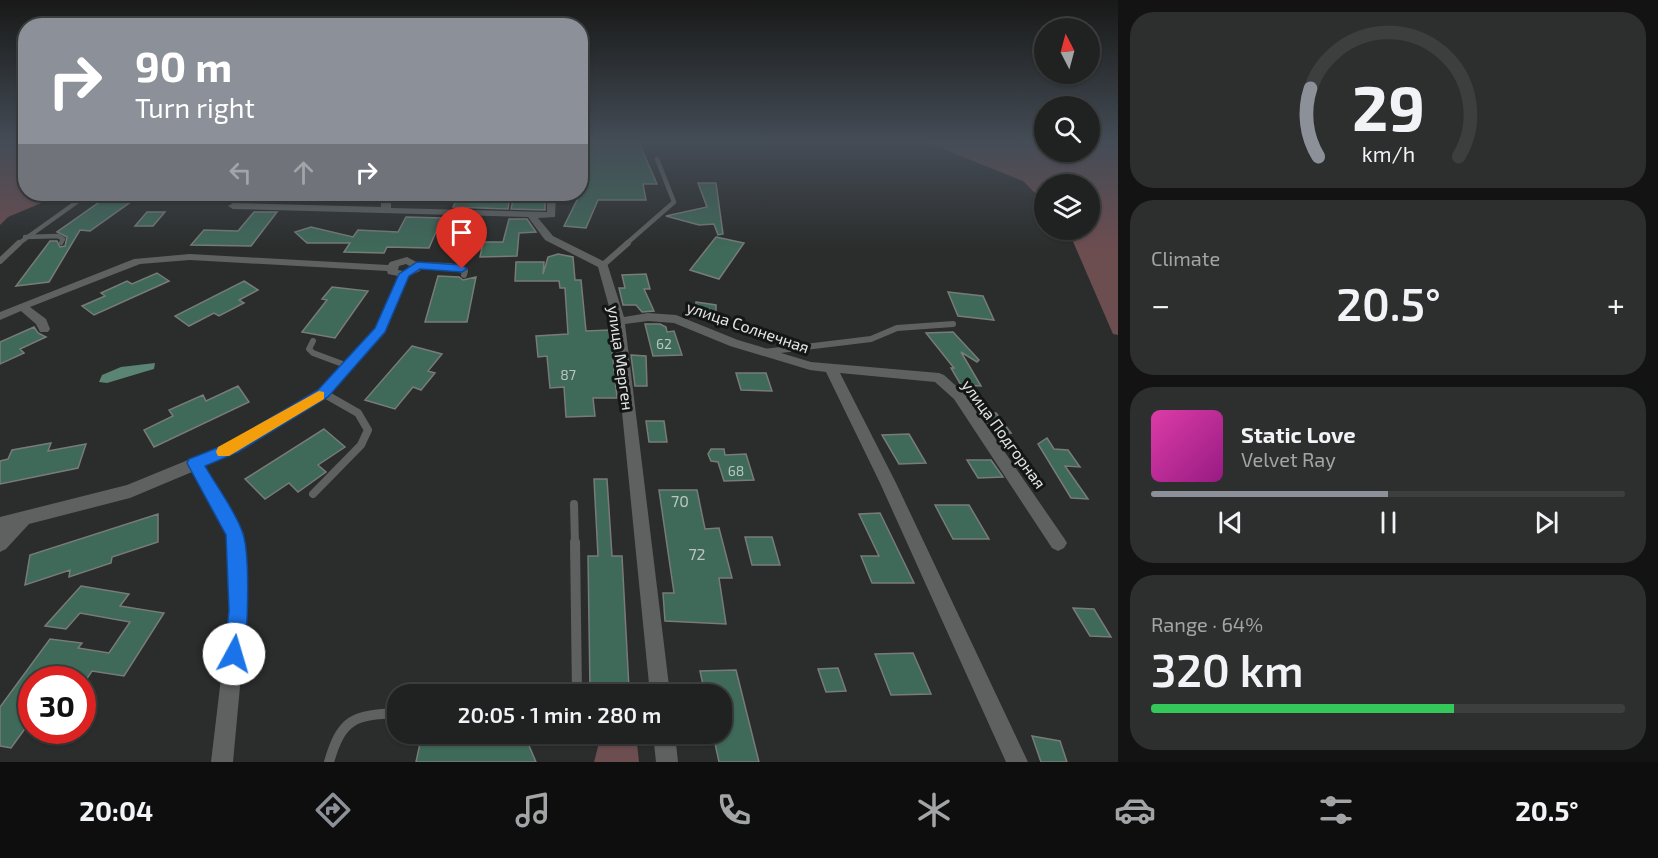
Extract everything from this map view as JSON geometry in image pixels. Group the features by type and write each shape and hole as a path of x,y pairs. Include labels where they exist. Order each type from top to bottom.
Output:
{"street":[{"path":"386,201 386,208"},
{"path":"233,206 386,208 532,216 552,215 552,201"},
{"path":"532,216 549,238 603,265"},
{"path":"0,316 138,261 190,257 411,272 417,265"},
{"name":"улица Мерген","path":"603,265 619,321 659,684"},
{"path":"0,524 130,491 232,448 323,393 381,330 398,271"},
{"path":"22,306 42,322 44,329"},
{"name":"улица Солнечная","path":"619,321 648,317 676,319 734,343 810,366 831,369"},
{"path":"831,369 888,483 1017,762"},
{"name":"улица Подгорная","path":"831,369 939,378 959,396 1058,543"},
{"path":"195,463 235,534 238,611 222,762"},
{"path":"0,544 23,519"},
{"path":"665,744 667,762"}],"lane":[{"path":"603,265 674,202 664,178"},
{"path":"0,261 25,237 78,201"},
{"path":"25,237 58,236 63,239 61,243"},
{"path":"417,265 459,267 465,271 464,275"},
{"path":"764,351 871,339 897,328 953,324"},
{"path":"313,341 309,349 313,353 348,366"},
{"path":"313,495 361,445 368,430 358,413 323,393"},
{"path":"574,504 577,684"},
{"path":"329,762 335,740 345,724 359,714 387,713"}],"shaded area":[{"path":"0,178 18,178 18,201 46,201 8,217 0,225"},
{"path":"1014,178 1034,178 1034,192 1023,181"},
{"path":"1100,178 1118,178 1118,335 1113,334 1072,240 1100,240"},
{"path":"155,363 154,369 107,383 99,382 102,375 121,367"},
{"path":"599,744 637,744 639,762 594,762"}],"building":[{"path":"588,178 654,178 657,184 643,184 646,200 598,200 586,228 564,226 576,201 588,201"},
{"path":"698,183 716,183 723,234 718,235 714,224 699,225 666,216 707,207"},
{"path":"101,201 132,201 90,231 80,230 49,282 16,286 50,241 57,241 60,247 65,246 67,237 57,232"},
{"path":"456,201 509,201 508,209 453,207"},
{"path":"513,201 545,201 545,210 511,209"},
{"path":"147,212 165,212 153,226 135,226"},
{"path":"254,212 277,212 251,246 191,245 204,230 238,231"},
{"path":"406,217 442,218 429,248 387,247 384,253 344,252 350,243 307,243 295,232 311,227 353,237 358,230 398,232"},
{"path":"509,219 527,219 536,232 519,233 517,256 480,257 483,242 503,242"},
{"path":"716,237 744,243 719,279 690,270"},
{"path":"558,254 573,257 575,280 581,280 586,331 610,330 617,398 593,398 595,416 566,417 564,387 550,388 547,356 538,357 536,336 568,334 565,288 560,288 559,281 515,281 516,262 544,262 543,274 548,257"},
{"path":"157,273 169,281 94,315 82,306 105,296 101,293 127,281 132,284"},
{"path":"646,274 650,289 644,289 654,311 642,312 636,305 623,305 619,288 625,288 622,275"},
{"path":"438,276 459,277 463,280 476,277 467,322 425,322"},
{"path":"244,281 258,290 239,300 244,303 219,316 214,313 189,326 175,316"},
{"path":"332,287 368,291 335,338 302,332 327,300 322,299"},
{"path":"948,292 983,296 994,320 958,316"},
{"path":"696,302 716,305 716,318 695,316"},
{"path":"645,324 660,324 666,327 667,332 674,331 682,355 653,356"},
{"path":"34,327 38,333 46,337 20,349 24,353 0,364 0,342"},
{"path":"953,332 979,360 977,362 961,352 981,386 961,385 951,368 954,368 926,333"},
{"path":"412,346 442,354 428,371 435,373 421,390 413,387 395,409 365,400"},
{"path":"631,355 646,356 647,386 635,386"},
{"path":"736,373 766,373 772,391 741,390"},
{"path":"238,386 249,402 154,447 144,430 173,416 169,410 203,395 206,401"},
{"path":"996,413 1011,433 995,433 981,414"},
{"path":"646,421 664,421 667,442 649,442"},
{"path":"324,429 345,447 318,465 326,472 298,492 289,483 265,499 245,479"},
{"path":"909,434 926,463 899,464 882,435"},
{"path":"1047,438 1054,449 1068,450 1080,467 1065,466 1088,499 1071,498 1038,444"},
{"path":"51,443 48,451 86,444 78,468 0,484 0,461 8,459 12,450"},
{"path":"711,449 724,449 725,455 746,454 754,480 724,481 718,462 711,461 708,454"},
{"path":"967,460 991,460 1003,477 978,478"},
{"path":"594,479 607,479 612,556 622,556 629,684 590,684 588,556 598,556"},
{"path":"659,490 697,490 705,529 719,528 732,578 719,578 726,624 665,621 663,593 674,593"},
{"path":"935,505 969,505 989,539 953,539"},
{"path":"880,513 914,583 872,583 861,556 879,556 859,514"},
{"path":"158,514 158,542 112,557 111,563 69,577 70,570 25,585 30,555"},
{"path":"745,537 772,537 780,565 752,565"},
{"path":"81,586 129,594 120,606 164,613 124,676 96,672 96,666 30,666 50,639 82,643 78,648 109,653 130,622 80,613 66,629 45,626"},
{"path":"1073,608 1094,609 1111,637 1090,636"},
{"path":"913,653 931,694 891,695 875,654"},
{"path":"838,668 846,691 826,692 818,669"},
{"path":"736,670 759,762 719,762 715,744 732,744 732,684 703,684 700,671"},
{"path":"18,683 18,738 11,748 0,746 0,707"},
{"path":"1032,736 1060,741 1067,762 1041,762"},
{"path":"420,744 528,744 536,762 416,762"}],"slow traffic":[{"path":"223,452 319,395"}],"route":[{"path":"234,654 238,611 235,534 195,463 232,448 323,393 381,330 401,287 404,274 416,269 417,265 450,266 462,269"}]}
